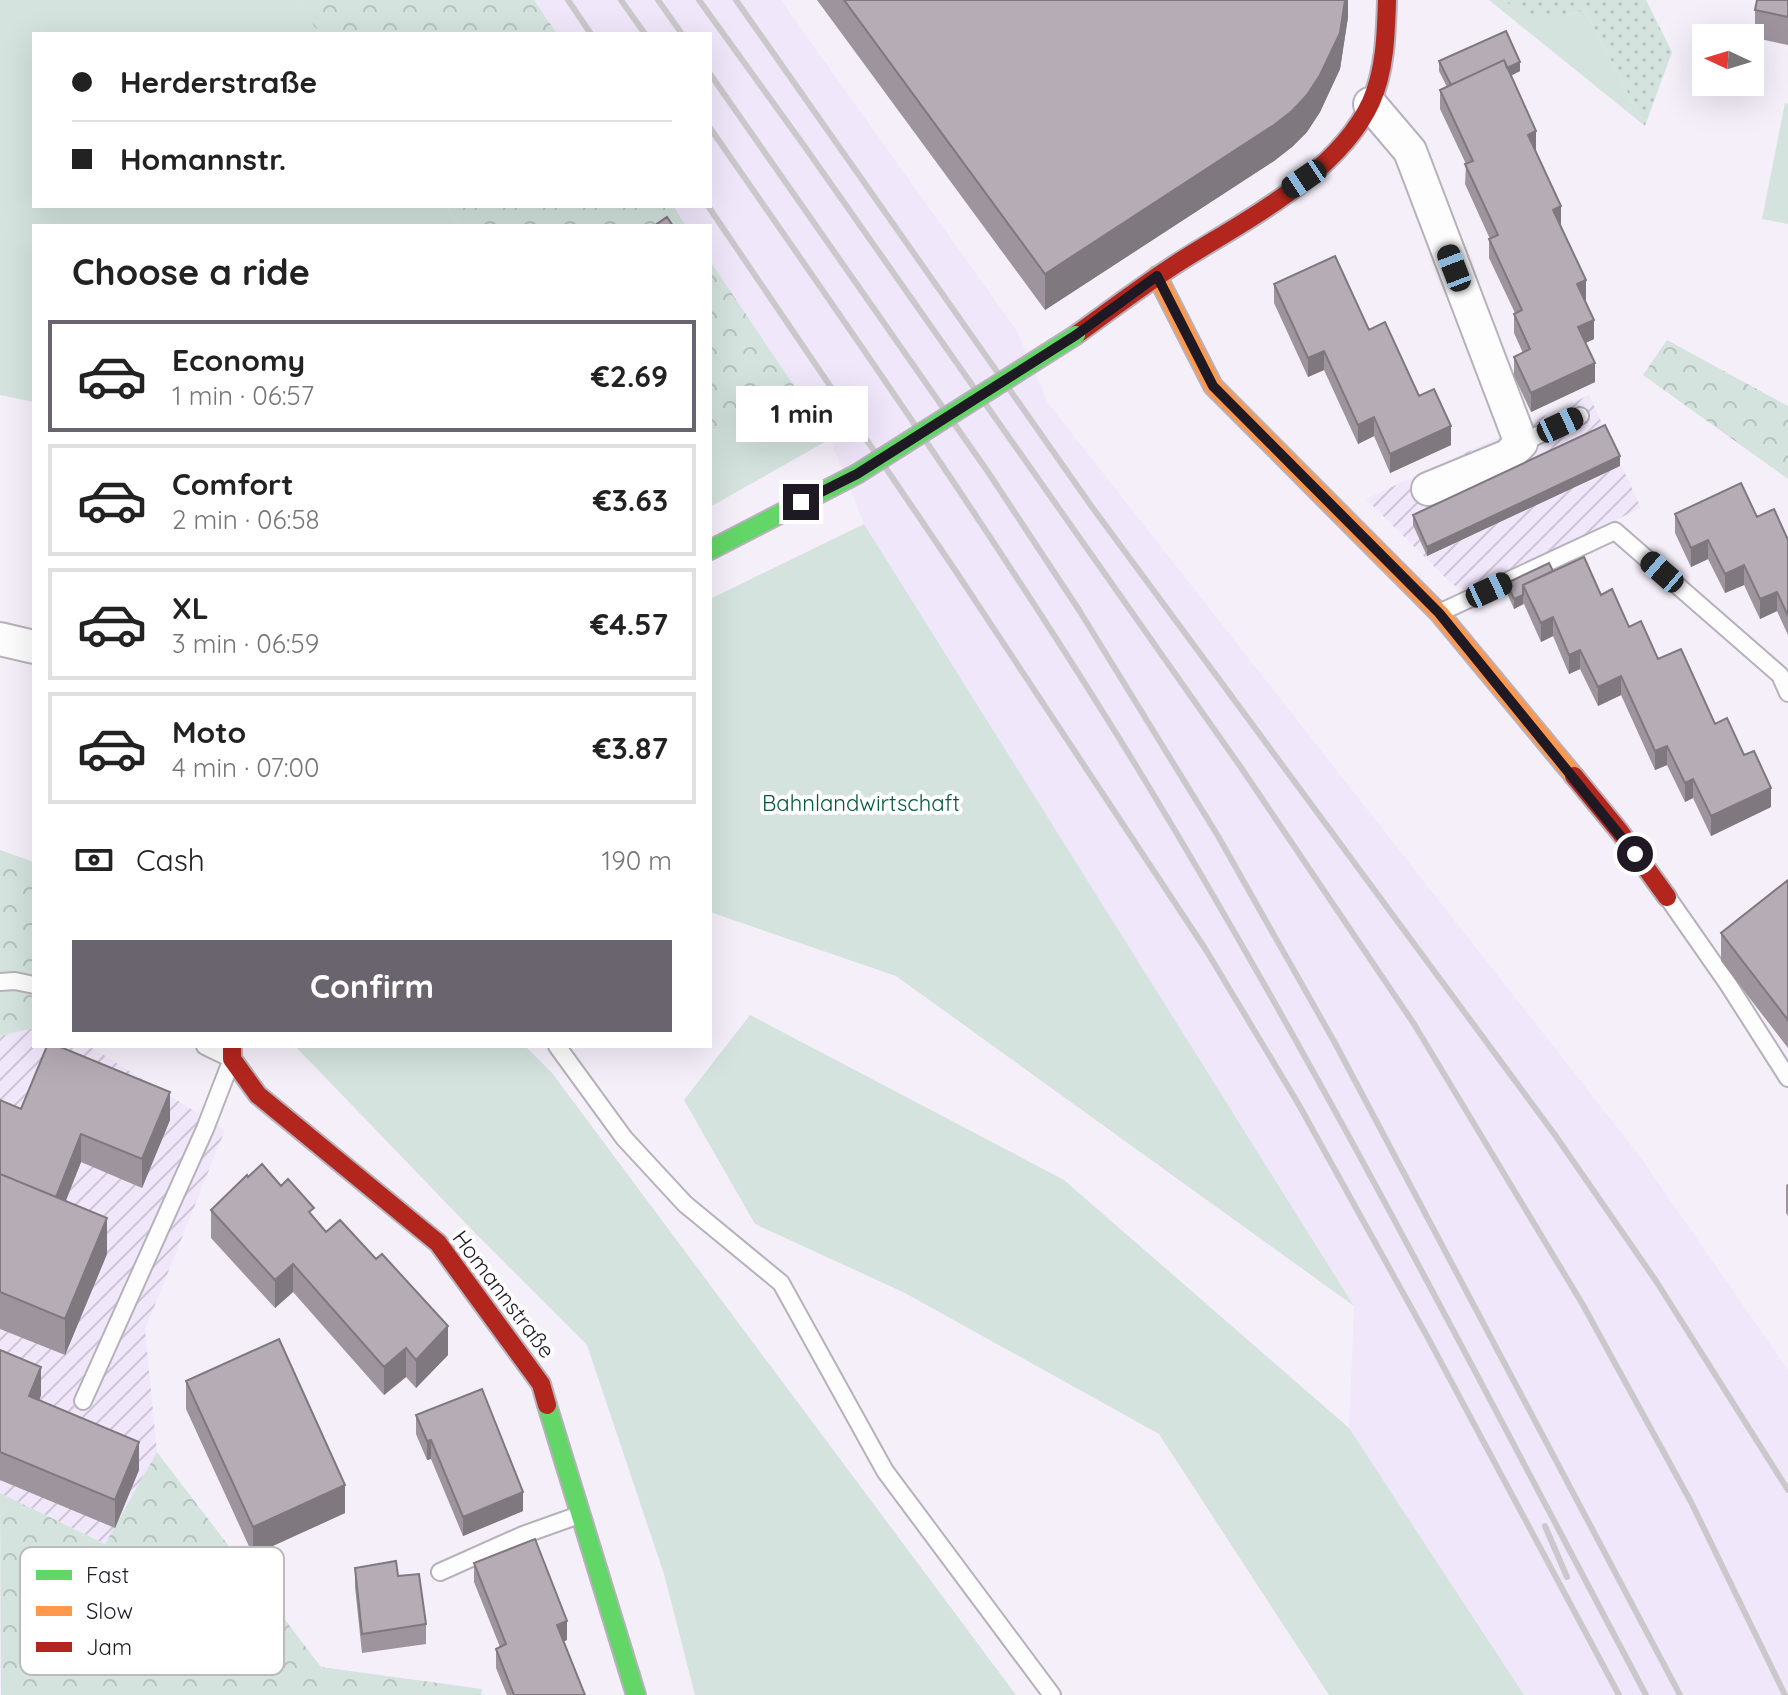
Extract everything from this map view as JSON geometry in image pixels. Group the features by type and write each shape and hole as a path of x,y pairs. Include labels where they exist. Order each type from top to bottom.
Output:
{"street":[{"path":"712,549 857,474 1076,335 1157,276 1304,179 1344,144 1370,104 1383,61 1387,0"},
{"path":"1370,104 1410,151 1521,443 1508,456 1428,489"},
{"path":"1157,276 1213,386 1439,613 1620,832 1667,897"},
{"path":"0,639 32,647"},
{"name":"Homannstraße","path":"232,1052 258,1095 438,1243 541,1384 636,1695"}],"lane":[{"path":"1521,443 1580,416"},
{"path":"1439,613 1615,531 1780,675 1788,693"},
{"path":"1667,897 1788,1078"},
{"path":"0,982 32,985"},
{"path":"558,1048 624,1138 685,1204 781,1283 885,1471 1052,1695"},
{"path":"83,1401 205,1129 232,1052"},
{"path":"440,1572 523,1535 580,1514"}],"shaded area":[{"path":"534,0 781,0 1017,331 1048,403 1638,1154 1788,1370 1788,1695 1524,1695 1349,1428 1354,1306 864,524 830,439 712,264 712,224 685,224 674,208 712,208 712,32 556,32"},
{"path":"1589,395 1641,508 1467,590 1453,585 1366,499"},
{"path":"32,1028 32,1048 92,1048 225,1130 145,1330 157,1452 105,1544 0,1493 0,1036"}],"green space":[{"path":"0,0 300,0 297,3 319,32 32,32 32,208 447,208 459,224 32,224 32,402 0,395"},
{"path":"534,0 556,32 318,32 296,2"},
{"path":"1489,0 1504,0 1533,15 1564,15 1585,10 1645,126"},
{"path":"1504,0 1646,0 1672,52 1645,126 1585,10 1562,16 1534,17"},
{"path":"1785,103 1788,104 1788,224 1762,219"},
{"path":"447,208 674,208 685,224 459,224"},
{"path":"712,264 830,439 712,429"},
{"path":"1667,340 1788,406 1788,479 1643,375"},
{"path":"712,429 830,439 712,506"},
{"name":"Bahnlandwirtschaft","path":"864,524 1354,1306 896,976 712,913 712,598"},
{"path":"0,850 32,861 32,1028 0,1036"},
{"path":"750,1015 1064,1180 1349,1428 1524,1695 1329,1695 1159,1434 905,1293 755,1224 684,1100"},
{"path":"297,1048 527,1048 552,1073 1016,1695 695,1695 664,1574 587,1345"},
{"path":"157,1452 229,1547 20,1547 20,1675 284,1675 284,1618 321,1667 482,1689 481,1695 1,1695 0,1493 105,1544"}],"building":[{"path":"844,0 1345,0 1340,33 1320,75 1292,111 1045,274"},
{"path":"1757,0 1788,0 1788,17 1755,10"},
{"path":"1506,31 1520,62 1507,68 1504,60 1451,85 1439,61"},
{"path":"1504,60 1536,131 1528,135 1561,206 1553,210 1586,280 1577,284 1594,320 1578,327 1595,363 1531,393 1514,357 1530,349 1514,314 1522,310 1489,239 1498,235 1465,164 1473,161 1440,90"},
{"path":"667,217 672,224 657,224"},
{"path":"1335,256 1369,330 1385,322 1419,396 1434,389 1451,426 1390,454 1374,417 1358,425 1324,351 1308,358 1274,284"},
{"path":"1605,425 1620,456 1427,547 1413,515"},
{"path":"1741,483 1757,517 1774,509 1788,540 1788,616 1777,592 1760,599 1744,565 1725,574 1708,540 1691,548 1675,514"},
{"path":"1584,557 1601,595 1612,589 1629,627 1641,621 1658,659 1681,649 1715,724 1727,718 1744,755 1754,751 1771,788 1711,816 1693,779 1685,783 1667,746 1655,751 1621,676 1598,687 1580,650 1569,655 1553,617 1541,623 1523,585"},
{"path":"1549,563 1553,571 1523,585 1523,595 1514,599 1507,583"},
{"path":"1788,880 1788,1020 1721,933"},
{"path":"46,1048 63,1048 170,1092 142,1159 81,1134 56,1197 0,1174 0,1100 21,1109"},
{"path":"262,1164 281,1186 288,1179 314,1208 309,1212 326,1232 340,1220 376,1259 382,1254 448,1326 416,1360 406,1348 384,1367 293,1264 275,1280 211,1210"},
{"path":"0,1174 107,1218 65,1319 0,1292"},
{"path":"279,1339 345,1485 253,1527 186,1381"},
{"path":"0,1350 41,1367 29,1396 139,1442 115,1500 0,1452"},
{"path":"482,1389 523,1492 463,1517 431,1440 427,1441 416,1415"},
{"path":"535,1539 567,1621 557,1625 585,1695 514,1695 496,1649 506,1644 474,1563"},
{"path":"396,1561 398,1576 419,1574 426,1624 362,1634 355,1568"}],"railway":[{"path":"568,0 590,32"},
{"path":"621,0 644,32"},
{"path":"658,0 681,32"},
{"path":"699,0 1242,769 1414,1024 1583,1305 1691,1502 1785,1695"},
{"path":"736,0 1092,507 1555,1135 1656,1281 1788,1490"},
{"path":"712,77 988,472 1079,610 1218,836 1335,1043 1680,1695"},
{"path":"712,131 982,526 1087,687 1206,882 1336,1112 1646,1695"},
{"path":"709,208 955,570 1206,950 1299,1105 1619,1695"},
{"path":"1545,1526 1567,1577"}],"traffic: fast":[{"path":"857,474 1076,335"},
{"path":"712,549 857,474"},
{"path":"547,1405 636,1695"}],"traffic: slow":[{"path":"1157,276 1213,386 1439,613 1574,776"}],"traffic: jam":[{"path":"1076,335 1163,272 1285,195 1335,153 1356,128 1376,90 1384,52 1387,0"},
{"path":"1574,776 1667,897"},
{"path":"232,1048 232,1059 258,1095 438,1243 541,1384 547,1405"}],"route":[{"path":"801,502 857,474 906,443 1076,335 1157,276 1213,386 1439,613 1635,854"}]}
